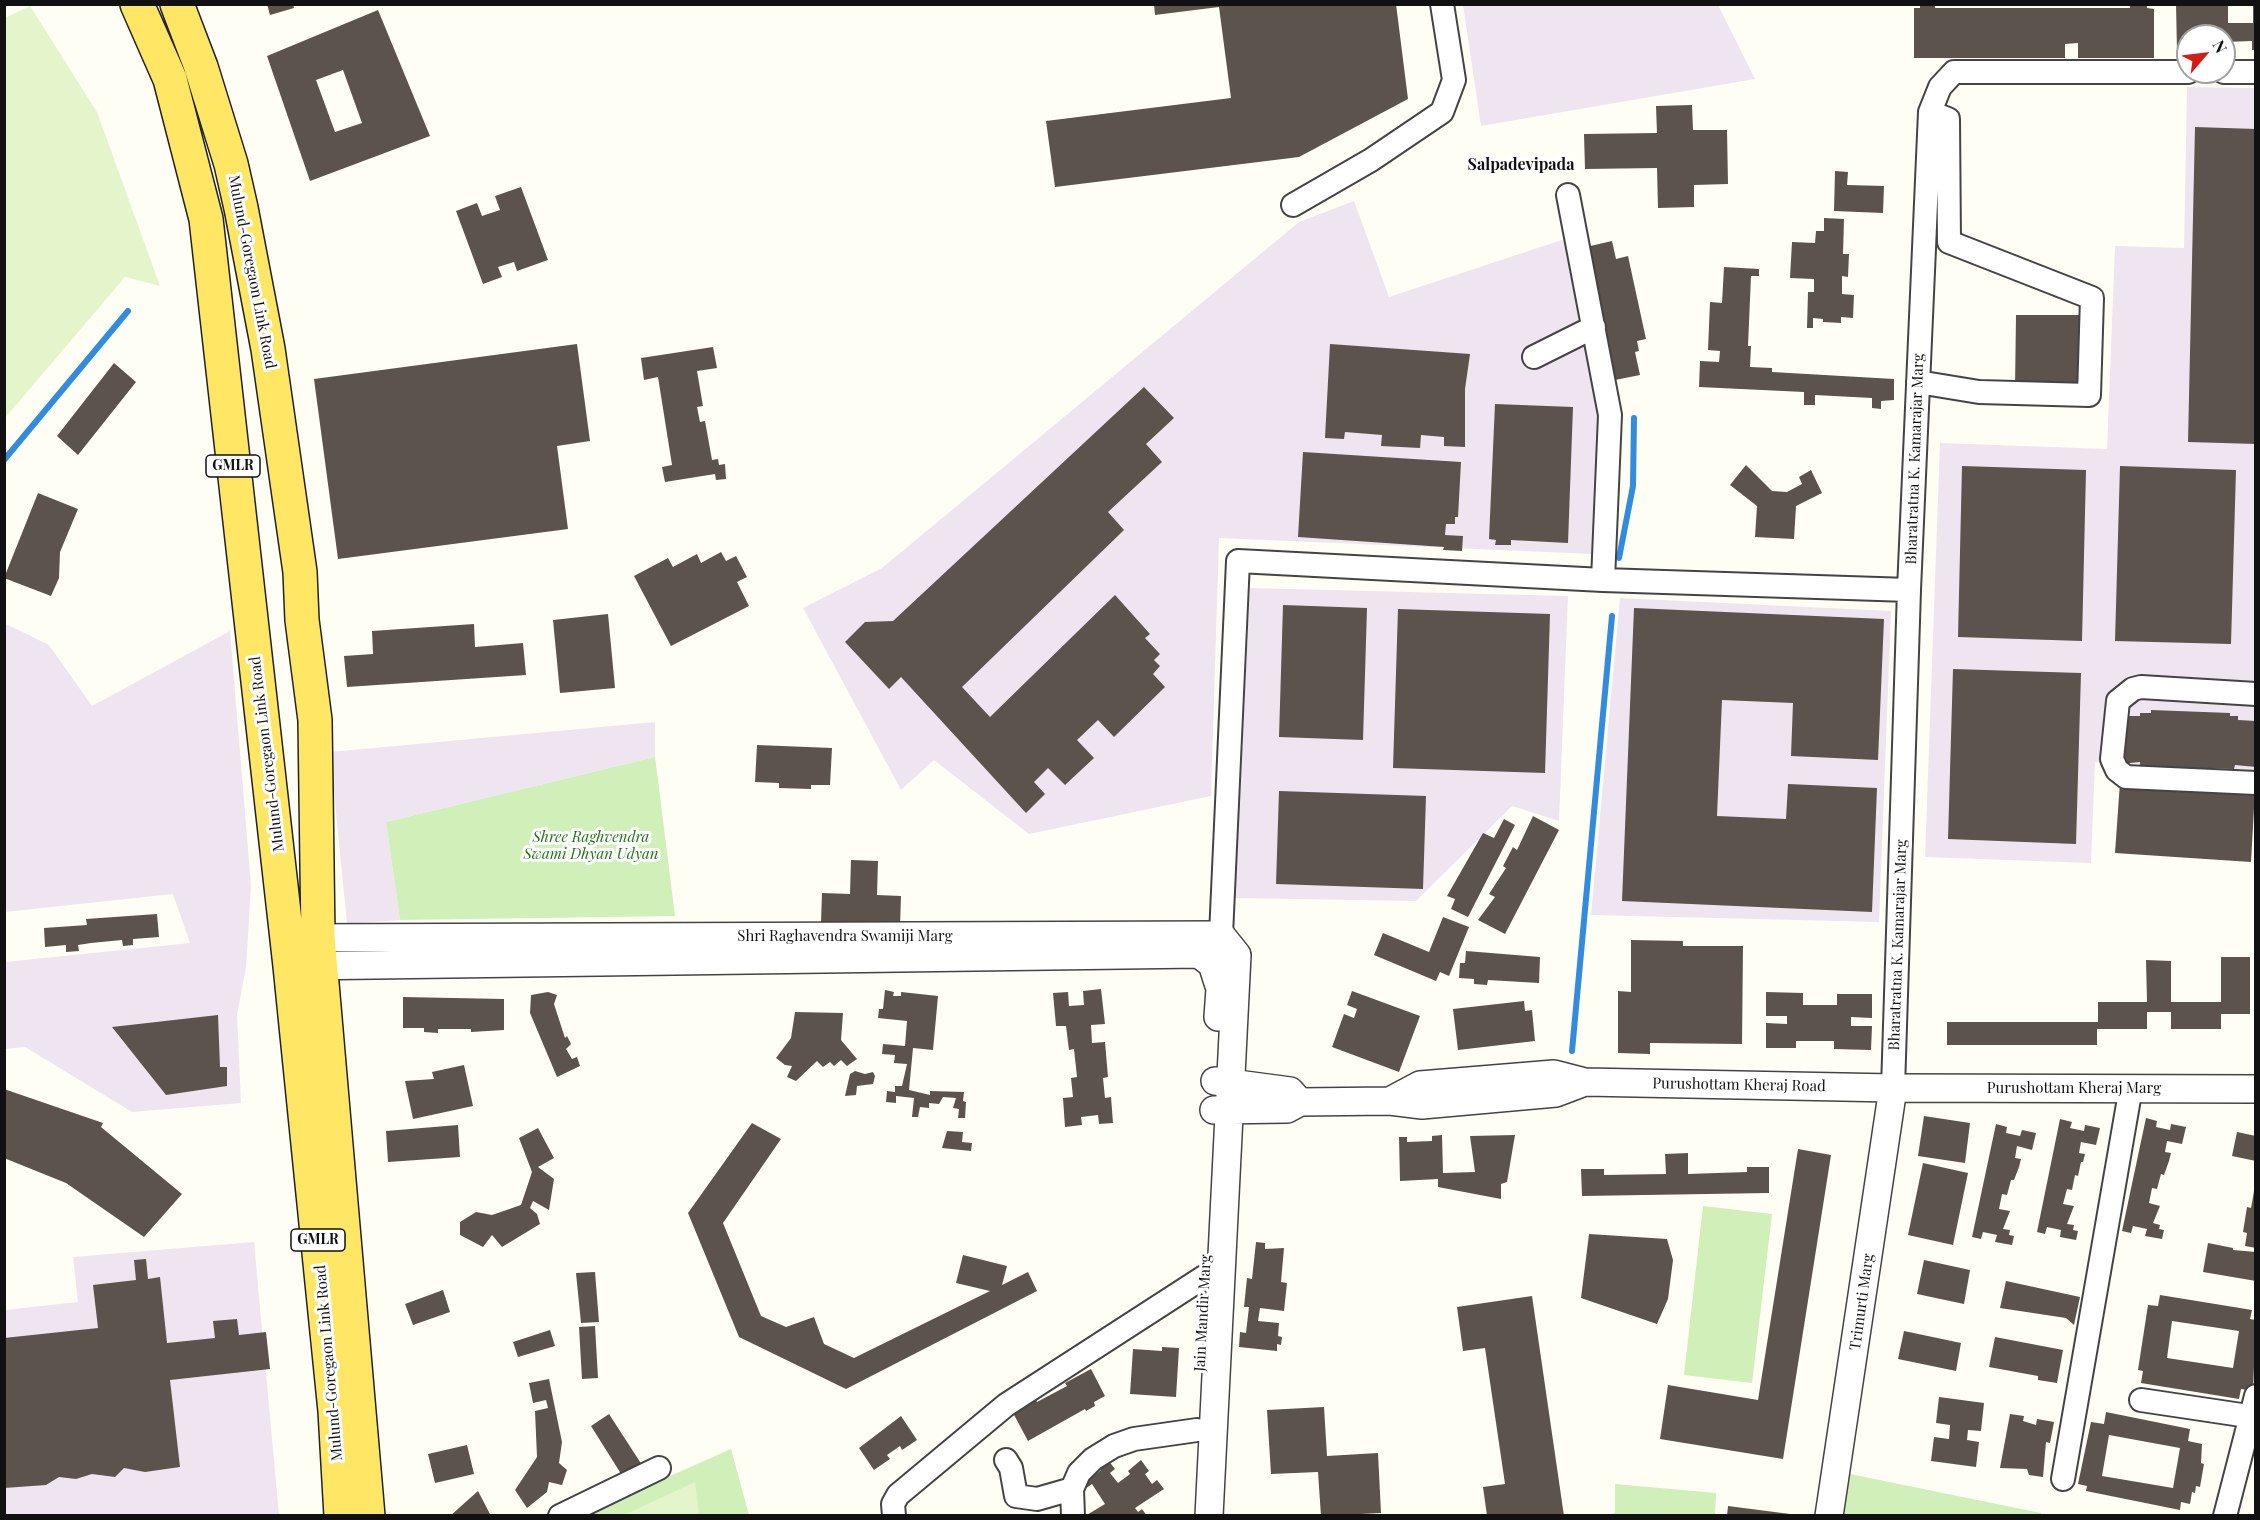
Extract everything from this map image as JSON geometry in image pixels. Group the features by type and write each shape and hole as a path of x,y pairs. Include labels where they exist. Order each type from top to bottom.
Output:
{"main road":[{"name":"Mulund-Goregaon Link Road","path":"137,4 170,79 206,219 304,952 347,1410 368,1515"},
{"name":"Mulund-Goregaon Link Road","path":"177,4 201,67 231,164 268,349 300,572 302,620 315,720 304,952"},
{"name":"Mulund-Goregaon Link Road","path":"341,1515 347,1410"}],"street":[{"path":"1293,205 1371,159 1442,112 1454,80 1442,4"},
{"name":"Bharatratna K. Kamarajar Marg","path":"1893,1088 1909,591 1930,112 1940,87 1954,72 2176,72"},
{"path":"2236,72 2256,72"},
{"path":"1918,382 1979,392 2089,395 2092,298 1949,242 1948,119 1930,112"},
{"path":"1568,195 1610,415 1603,580"},
{"path":"1534,357 1594,327"},
{"path":"1227,1009 1212,964 1221,935 1238,561 1603,580 1909,591"},
{"path":"2256,694 2133,689 2118,701 2112,759 2116,770 2126,777 2256,783"},
{"name":"Shri Raghavendra Swamiji Marg","path":"304,952 524,945 690,948 1054,946 1221,935"},
{"path":"1221,935 1237,955 1227,1009 1222,1110"},
{"name":"Shri Raghavendra Swamiji Marg","path":"304,952 507,963 524,945"},
{"name":"Shri Raghavendra Swamiji Marg","path":"1054,946 1199,954 1212,964"},
{"path":"1223,1082 1290,1091 1300,1102"},
{"name":"Purushottam Kheraj Road","path":"1222,1110 1287,1109 1300,1102 1390,1101 1422,1106 1491,1089 1556,1093 1585,1082 1893,1088"},
{"path":"2063,1479 2131,1087"},
{"name":"Purushottam Kheraj Marg","path":"1893,1088 2256,1089"},
{"name":"Trimurti Marg","path":"1829,1515 1893,1088"},
{"name":"Jain Mandir Marg","path":"1194,1515 1203,1476 1210,1260 1222,1110"},
{"path":"894,1515 893,1504 898,1495 1006,1405 1210,1260"},
{"path":"2141,1400 2252,1406 2225,1515"},
{"name":"Jain Mandir Marg","path":"1206,1402 1197,1430 1209,1515"},
{"path":"1073,1515 1072,1489 1079,1473 1093,1459 1114,1446 1134,1439 1197,1430"},
{"path":"1006,1460 1011,1468 1016,1496 1036,1499 1072,1489"},
{"path":"560,1515 659,1468"}],"shaded area":[{"path":"1463,5 1718,5 1755,79 1481,126"},
{"path":"2187,87 2255,88 2255,771 2095,762 2091,863 1925,857 1940,443 2107,449 2115,246 2184,248"},
{"path":"1354,201 1389,297 1571,237 1601,402 1593,554 1219,538 1211,796 1029,834 934,760 901,790 803,608 882,568 1299,222"},
{"path":"1250,588 1568,596 1559,821 1512,806 1416,901 1235,898"},
{"path":"1620,598 1891,611 1879,922 1591,915"},
{"path":"4,623 49,645 92,706 230,631 251,886 246,968 237,1014 241,1103 132,1112 25,1047 5,1049 5,962 190,943 173,894 5,912"},
{"path":"655,722 655,757 386,822 400,920 347,924 330,752"},
{"path":"254,1242 279,1515 5,1515 4,1310 78,1302 73,1257"}],"green space":[{"path":"30,6 97,112 160,286 125,277 5,418 5,18"},
{"name":"Shree Raghvendra Swami Dhyan Udyan","path":"655,757 675,916 400,920 386,822"},
{"path":"1703,1206 1772,1214 1752,1383 1684,1375"},
{"path":"731,1449 749,1515 580,1516"},
{"path":"1850,1474 2041,1513 2041,1516 1842,1516"},
{"path":"695,1482 699,1515 624,1515"},
{"path":"1615,1484 1716,1493 1715,1515 1610,1515 1615,1513"}],"building":[{"path":"267,4 293,4 294,8 270,15"},
{"path":"1154,4 1396,4 1408,99 1299,157 1055,187 1046,121 1231,98 1219,7 1155,15"},
{"path":"1920,4 1935,4 1935,8 2130,8 2130,4 2147,4 2147,8 2154,9 2154,58 2078,58 2078,43 2065,44 2065,58 1914,58 1914,8 1920,8"},
{"path":"2176,4 2228,4 2228,23 2253,23 2253,4 2256,4 2256,50 2252,50 2252,41 2236,42 2236,24 2176,24"},
{"path":"378,10 430,136 310,181 267,56","holes":["343,70 362,123 335,132 316,80"]},
{"path":"1692,105 1693,130 1727,130 1728,184 1694,185 1694,207 1658,208 1657,168 1585,169 1584,134 1657,133 1656,106"},
{"path":"2195,127 2256,129 2256,444 2188,442"},
{"path":"1835,171 1848,172 1847,185 1884,186 1883,213 1834,211"},
{"path":"521,187 548,260 517,271 514,262 498,267 502,277 483,284 456,211 477,203 482,216 500,210 495,196"},
{"path":"1824,218 1844,219 1843,254 1849,254 1848,277 1842,276 1842,294 1854,295 1853,318 1841,317 1841,323 1823,322 1823,319 1813,318 1813,328 1807,328 1808,292 1814,292 1814,279 1790,278 1792,242 1815,243 1816,231 1824,231"},
{"path":"1612,241 1616,259 1628,256 1646,339 1637,341 1639,351 1635,352 1640,375 1615,380 1586,247"},
{"path":"1724,267 1759,269 1759,276 1751,276 1748,346 1751,346 1750,367 1772,368 1772,372 1894,379 1894,400 1881,401 1881,409 1872,408 1872,398 1815,395 1815,405 1804,405 1804,392 1699,387 1700,361 1719,362 1720,351 1708,350 1710,302 1722,303"},
{"path":"2016,315 2081,315 2081,390 2015,388"},
{"path":"577,344 590,441 557,446 568,529 338,559 314,379"},
{"path":"1330,344 1470,354 1465,389 1465,447 1444,446 1444,437 1421,435 1420,448 1381,446 1382,435 1345,432 1344,439 1325,438"},
{"path":"713,347 717,368 697,371 703,406 697,407 700,422 705,421 712,460 718,459 719,465 725,464 726,479 716,480 715,474 665,482 662,467 672,465 658,377 644,380 641,358"},
{"path":"114,363 136,382 78,455 57,436"},
{"path":"1144,387 1174,418 1146,444 1162,462 1108,512 1124,530 962,687 990,717 1115,595 1150,634 1145,638 1160,654 1154,660 1160,666 1153,674 1165,687 1114,737 1098,720 1077,740 1094,758 1065,785 1048,768 1034,782 1045,794 1026,813 901,677 889,689 845,642 865,622 893,621"},
{"path":"1495,404 1573,407 1568,543 1511,540 1511,545 1495,545 1496,540 1489,539"},
{"path":"1303,452 1461,462 1458,517 1455,517 1455,524 1446,524 1445,535 1463,536 1462,551 1443,550 1444,547 1298,537"},
{"path":"1746,465 1772,491 1787,492 1802,484 1799,477 1811,470 1822,493 1796,506 1794,539 1755,537 1757,506 1730,485"},
{"path":"1962,466 2086,470 2082,641 1958,637"},
{"path":"2120,466 2236,470 2231,644 2115,641"},
{"path":"38,493 78,509 60,552 59,578 51,596 4,578"},
{"path":"721,552 726,561 736,556 747,577 737,582 749,606 671,646 634,576 668,558 673,567 697,554 701,563"},
{"path":"1283,605 1367,608 1363,740 1279,737"},
{"path":"1634,608 1884,619 1878,760 1791,756 1793,703 1722,700 1717,816 1786,819 1788,784 1877,788 1872,912 1622,901"},
{"path":"1398,609 1550,614 1545,773 1393,768"},
{"path":"608,614 615,688 560,693 553,620"},
{"path":"474,624 475,647 523,643 526,675 347,687 344,656 373,654 372,631"},
{"path":"1953,669 2081,673 2076,844 1948,839"},
{"path":"2151,710 2230,713 2230,716 2238,716 2238,720 2256,721 2256,767 2235,765 2234,769 2198,768 2198,771 2177,770 2177,767 2140,766 2140,762 2120,764 2122,716 2140,716 2140,713 2151,713"},
{"path":"757,745 832,748 830,785 811,785 811,789 779,788 779,783 755,782"},
{"path":"2120,782 2255,790 2251,862 2115,853"},
{"path":"1279,791 1426,796 1423,889 1276,884"},
{"path":"1533,816 1559,830 1505,934 1478,920 1495,897 1489,894 1506,868 1503,866 1513,847 1517,850"},
{"path":"1504,819 1515,825 1468,917 1451,909 1455,899 1447,896 1483,833 1494,838"},
{"path":"851,860 878,861 877,895 901,896 900,926 821,923 822,893 850,894"},
{"path":"157,914 159,937 133,939 133,945 123,946 122,940 91,943 78,945 79,951 66,952 66,945 45,947 44,928 87,925 86,919"},
{"path":"1443,917 1469,927 1449,976 1440,972 1436,981 1374,955 1383,933 1429,952"},
{"path":"1631,940 1683,941 1683,946 1743,946 1742,1044 1650,1043 1650,1054 1618,1053 1618,991 1631,992"},
{"path":"1466,951 1540,957 1539,983 1488,980 1487,985 1474,984 1474,979 1459,978 1460,963 1465,963"},
{"path":"2221,957 2250,957 2250,1014 2221,1014 2221,1029 2171,1029 2171,1012 2147,1012 2147,1029 2097,1029 2097,1045 1947,1045 1947,1022 2098,1022 2098,1002 2147,1002 2146,960 2171,961 2171,1002 2221,1002"},
{"path":"1101,989 1105,1024 1091,1025 1092,1043 1105,1042 1108,1077 1103,1078 1105,1098 1111,1097 1113,1123 1099,1124 1098,1115 1081,1117 1082,1125 1065,1127 1063,1098 1073,1097 1071,1078 1077,1077 1074,1049 1069,1050 1066,1026 1056,1026 1053,993 1068,992 1069,1006 1084,1005 1083,991"},
{"path":"885,990 894,992 893,996 901,996 901,992 938,996 933,1050 913,1048 909,1090 930,1095 930,1091 964,1092 965,1118 958,1118 959,1109 953,1108 956,1098 943,1097 939,1104 929,1103 929,1108 920,1107 918,1117 912,1117 914,1098 896,1096 896,1103 886,1102 887,1091 895,1092 895,1086 902,1086 907,1064 894,1063 895,1055 882,1054 883,1044 905,1046 907,1021 878,1018 879,1009 883,1009"},
{"path":"1352,991 1420,1016 1399,1072 1332,1047 1344,1014 1354,1018 1357,1009 1347,1005"},
{"path":"548,992 557,995 554,1004 565,1038 567,1036 571,1044 566,1049 572,1059 577,1057 580,1066 557,1077 530,1013 531,995"},
{"path":"1766,992 1803,993 1803,1005 1837,1005 1837,994 1872,994 1872,1018 1851,1017 1851,1026 1872,1026 1871,1050 1834,1049 1834,1041 1796,1041 1796,1048 1766,1048 1766,1023 1787,1024 1787,1016 1766,1016"},
{"path":"403,997 504,999 504,1030 471,1032 471,1029 438,1029 438,1033 424,1032 424,1028 403,1028"},
{"path":"1524,1001 1525,1011 1532,1010 1535,1041 1458,1050 1453,1009"},
{"path":"795,1012 843,1013 841,1040 857,1059 847,1066 841,1060 834,1066 830,1062 823,1067 817,1061 796,1081 787,1077 792,1066 785,1065 776,1058 791,1038"},
{"path":"218,1015 220,1067 227,1067 227,1086 166,1095 112,1027"},
{"path":"464,1065 473,1106 413,1119 405,1081 434,1079 432,1072"},
{"path":"855,1071 865,1074 873,1072 875,1076 873,1084 857,1086 856,1095 845,1096 850,1074"},
{"path":"4,1089 103,1123 101,1127 182,1194 144,1237 66,1183 4,1158"},
{"path":"1924,1116 1970,1123 1965,1163 1918,1156"},
{"path":"2146,1118 2157,1121 2156,1127 2170,1130 2171,1124 2186,1127 2182,1144 2167,1141 2165,1152 2171,1153 2169,1161 2164,1175 2161,1174 2157,1189 2152,1188 2149,1203 2160,1206 2153,1223 2160,1225 2159,1229 2164,1230 2162,1239 2145,1236 2147,1229 2133,1226 2131,1233 2122,1231"},
{"path":"2060,1119 2072,1122 2070,1128 2084,1131 2085,1125 2100,1128 2096,1145 2081,1142 2079,1153 2085,1154 2083,1162 2081,1162 2078,1176 2075,1175 2072,1190 2067,1189 2063,1204 2074,1206 2067,1224 2074,1225 2073,1230 2078,1231 2076,1240 2060,1237 2061,1230 2047,1227 2045,1234 2037,1232"},
{"path":"752,1123 781,1139 723,1223 761,1316 786,1327 814,1317 824,1344 854,1358 990,1291 956,1283 963,1255 1007,1266 1002,1285 1028,1272 1037,1291 846,1389 739,1337 688,1213"},
{"path":"1996,1124 2007,1127 2006,1133 2020,1136 2022,1130 2036,1133 2032,1150 2017,1146 2015,1158 2021,1159 2019,1167 2014,1180 2011,1180 2007,1195 2002,1194 1999,1209 2010,1211 2003,1229 2010,1230 2009,1235 2014,1236 2012,1245 1995,1242 1997,1235 1983,1232 1981,1239 1972,1237"},
{"path":"458,1125 460,1157 388,1162 386,1131"},
{"path":"538,1128 554,1158 538,1167 554,1179 549,1210 533,1201 530,1208 537,1214 540,1224 502,1247 492,1235 483,1247 460,1235 460,1222 476,1212 492,1215 521,1205 532,1172 519,1138"},
{"path":"947,1131 963,1132 962,1142 972,1143 971,1151 942,1148"},
{"path":"2237,1132 2256,1136 2256,1161 2232,1156"},
{"path":"1442,1135 1443,1173 1475,1172 1470,1136 1515,1135 1507,1182 1501,1184 1501,1199 1438,1187 1438,1179 1400,1181 1399,1137 1407,1137 1407,1142 1432,1141 1432,1136"},
{"path":"1798,1149 1831,1155 1783,1459 1660,1439 1668,1385 1758,1400"},
{"path":"1688,1153 1688,1174 1747,1172 1747,1167 1769,1167 1769,1193 1582,1196 1581,1169 1604,1169 1604,1175 1666,1174 1665,1154"},
{"path":"1923,1163 1968,1173 1953,1245 1908,1235"},
{"path":"2254,1191 2256,1191 2256,1248 2245,1246 2247,1233 2243,1232 2247,1207 2251,1208"},
{"path":"1589,1234 1667,1239 1673,1260 1668,1299 1657,1324 1581,1298"},
{"path":"1256,1242 1265,1243 1265,1249 1284,1248 1281,1282 1287,1283 1284,1311 1260,1308 1258,1321 1279,1323 1278,1336 1282,1337 1281,1345 1277,1344 1277,1351 1239,1347 1240,1332 1246,1333 1249,1307 1244,1307 1247,1278 1252,1279"},
{"path":"2208,1243 2233,1248 2233,1250 2256,1252 2256,1281 2203,1272"},
{"path":"146,1259 148,1279 160,1277 167,1343 215,1338 213,1321 237,1319 239,1335 266,1332 270,1369 170,1380 180,1467 145,1472 124,1468 115,1477 92,1474 76,1479 59,1477 46,1485 4,1488 4,1338 98,1328 93,1285 136,1280 134,1260"},
{"path":"1924,1260 1970,1270 1964,1304 1917,1294"},
{"path":"595,1272 599,1322 581,1323 576,1273"},
{"path":"2006,1281 2080,1297 2074,1325 2066,1318 2000,1308"},
{"path":"443,1290 450,1312 413,1325 405,1304"},
{"path":"2160,1295 2252,1310 2250,1319 2256,1320 2253,1391 2241,1389 2239,1399 2141,1383 2143,1371 2138,1370 2148,1305 2158,1306","holes":["2172,1321 2239,1331 2233,1368 2167,1358"]},
{"path":"1532,1296 1564,1516 1487,1516 1483,1487 1505,1484 1485,1348 1463,1351 1457,1307"},
{"path":"595,1326 598,1378 582,1379 579,1327"},
{"path":"550,1330 555,1346 518,1357 513,1342"},
{"path":"1904,1331 1961,1343 1956,1371 1898,1359"},
{"path":"1995,1337 2063,1350 2057,1383 2038,1380 2038,1376 1989,1367"},
{"path":"1162,1347 1179,1348 1176,1397 1130,1394 1133,1349 1162,1351"},
{"path":"1091,1369 1105,1396 1094,1402 1095,1406 1086,1411 1085,1409 1028,1441 1012,1411 1034,1396 1037,1402 1067,1386 1065,1383"},
{"path":"549,1379 562,1442 559,1463 567,1470 562,1485 549,1482 547,1492 527,1508 515,1490 537,1457 535,1411 548,1408 546,1400 533,1403 529,1383"},
{"path":"1939,1397 1984,1403 1981,1431 1968,1430 1967,1440 1979,1442 1976,1467 1931,1461 1934,1437 1949,1439 1950,1425 1936,1423"},
{"path":"1324,1407 1327,1456 1378,1453 1381,1513 1321,1516 1318,1472 1271,1474 1267,1410"},
{"path":"2106,1412 2190,1429 2188,1441 2202,1444 2201,1463 2204,1464 2200,1487 2196,1486 2195,1493 2192,1492 2190,1504 2181,1502 2180,1510 2086,1491 2087,1486 2078,1484 2091,1422 2104,1424","holes":["2109,1435 2180,1448 2173,1488 2102,1476"]},
{"path":"609,1414 642,1465 623,1477 591,1426"},
{"path":"2010,1414 2024,1416 2023,1421 2036,1425 2037,1419 2054,1422 2050,1443 2046,1442 2043,1477 2029,1475 2027,1469 2000,1468"},
{"path":"901,1416 917,1440 902,1450 900,1446 887,1455 890,1459 874,1470 859,1448"},
{"path":"467,1445 474,1474 435,1483 428,1454"},
{"path":"1105,1456 1115,1469 1110,1473 1118,1483 1130,1474 1128,1471 1141,1460 1149,1471 1145,1474 1152,1484 1157,1480 1164,1489 1135,1508 1138,1512 1142,1509 1147,1516 1085,1516 1105,1504 1092,1484 1085,1489 1078,1479 1087,1473 1091,1478 1101,1470 1095,1463"},
{"path":"478,1491 491,1516 450,1516"},
{"path":"1728,1506 1790,1514 1790,1516 1727,1516"}],"waterway":[{"path":"4,460 128,311"},
{"path":"1619,558 1633,486 1634,418"},
{"path":"1572,1051 1612,616"}],"district":[{"name":"Salpadevipada","path":"1521,165"}]}
